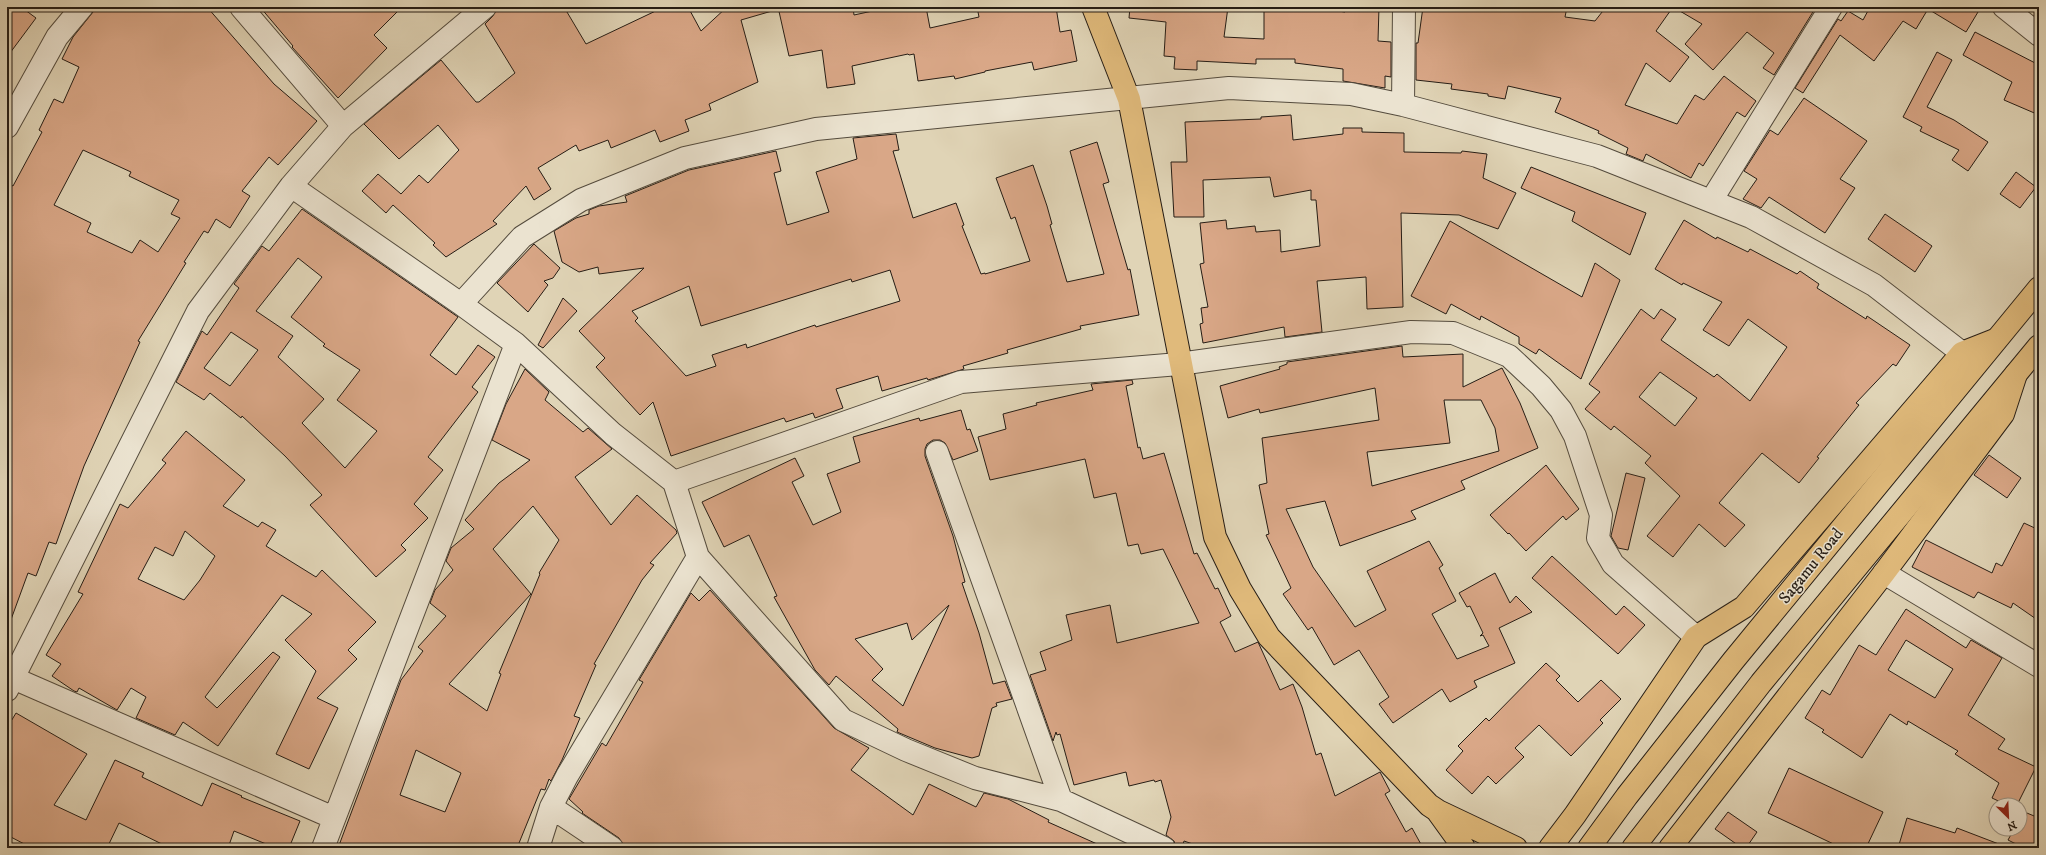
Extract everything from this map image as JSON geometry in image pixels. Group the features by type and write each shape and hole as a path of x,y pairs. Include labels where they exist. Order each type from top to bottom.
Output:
{"main road":[{"path":"1093,7 1129,99 1215,537 1240,589 1269,637 1429,805 1438,811 1516,848"},
{"name":"Sagamu Road","path":"1589,848 1627,796 1733,661 2039,288"},
{"path":"1550,848 1575,815 1696,637 1744,607 1962,353 1995,340"},
{"name":"Sagamu Road","path":"1633,848 1761,683 2039,346"},
{"path":"1670,848 1884,573 2003,414 2016,373"},
{"path":"1438,811 1464,848"}],"street":[{"path":"7,127 57,37 82,7"},
{"path":"241,7 343,126"},
{"path":"334,818 10,684 198,311 292,186 343,126 485,7"},
{"path":"1403,105 1404,7"},
{"path":"1711,201 1831,7"},
{"path":"2004,7 2039,35"},
{"path":"461,304 522,237 581,200 686,158 816,129 1229,88 1351,94 1403,105 1597,156 1751,217 1874,285 1962,353"},
{"path":"292,186 516,344 613,434 674,482 698,557 843,720 906,750 975,778 1061,800 1164,848"},
{"path":"674,482 961,382 1180,364 1411,332 1453,333 1509,356 1541,386 1561,410 1575,436 1601,515 1598,538 1613,564 1696,637"},
{"path":"323,848 516,344"},
{"path":"937,452 1061,800"},
{"path":"538,848 551,807 567,776 698,557"},
{"path":"1884,573 2039,666"},
{"path":"551,807 612,848"}],"building":[{"path":"7,7 21,7 36,18 7,57"},
{"path":"97,7 207,7 274,84 317,121 278,165 269,157 242,191 250,196 230,228 216,219 208,233 204,231 184,262 186,263 138,341 140,342 84,466 56,544 49,542 36,576 28,573 9,625 7,625 7,183 13,186 42,132 39,130 54,99 63,103 79,67 62,59 73,37","holes":["83,150 131,172 129,176 179,200 171,214 180,218 158,252 140,240 132,253 87,232 91,223 54,205"]},
{"path":"260,7 402,7 374,35 387,48 338,98 292,47 293,46"},
{"path":"497,7 564,7 586,44 664,7 688,7 701,31 727,7 771,7 772,11 741,20 758,82 709,104 711,110 685,120 689,131 660,142 655,130 611,148 608,140 579,151 576,145 538,168 551,189 534,200 526,186 493,221 497,224 446,257 433,245 435,243 393,205 386,213 362,191 378,174 401,194 419,175 428,183 459,150 438,125 399,159 364,124 441,60 476,102 479,102 515,73 485,24 493,16"},
{"path":"778,7 853,7 854,15 891,7 926,7 930,28 979,17 977,7 1056,7 1060,32 1071,30 1077,61 1034,70 1032,62 985,71 955,79 954,76 918,81 914,54 908,54 852,66 855,84 827,88 822,50 789,56"},
{"path":"1130,7 1228,7 1224,37 1264,39 1264,7 1310,7 1345,12 1346,7 1379,7 1378,41 1391,42 1391,77 1385,76 1385,88 1343,81 1343,69 1295,63 1295,59 1256,59 1256,64 1197,61 1197,70 1174,69 1175,57 1164,56 1166,22 1129,18"},
{"path":"1423,7 1567,7 1565,17 1595,21 1606,7 1673,7 1656,31 1689,57 1670,82 1646,63 1625,105 1677,124 1695,95 1704,100 1724,76 1756,101 1745,117 1737,112 1703,166 1699,163 1691,178 1646,154 1643,161 1626,154 1628,148 1598,133 1599,131 1555,112 1561,98 1508,86 1505,99 1488,96 1488,94 1451,89 1452,84 1416,80 1416,43 1418,43"},
{"path":"1673,7 1816,7 1774,75 1763,68 1774,53 1747,32 1713,70 1685,44 1702,24"},
{"path":"1870,7 1981,7 1966,32 1928,9 1916,29 1903,21 1874,61 1840,35 1803,93 1795,88 1838,19 1841,21 1848,11 1863,20"},
{"path":"1975,32 2039,65 2039,115 2004,100 2012,82 1963,55"},
{"path":"1937,52 1952,60 1927,107 1954,120 1988,142 1968,171 1952,160 1959,150 1920,131 1922,127 1903,117"},
{"path":"1804,98 1867,141 1840,179 1855,188 1825,233 1769,197 1761,208 1743,199 1757,179 1744,171 1770,130 1778,135"},
{"path":"1291,115 1293,140 1343,134 1343,128 1362,128 1362,132 1404,133 1404,152 1461,153 1462,151 1487,154 1483,178 1516,193 1498,229 1459,215 1401,213 1403,307 1367,309 1366,277 1317,281 1322,332 1285,337 1284,327 1203,343 1200,324 1203,323 1201,308 1208,307 1200,264 1204,263 1200,223 1226,220 1227,229 1255,226 1256,232 1280,230 1281,252 1320,246 1316,200 1311,200 1311,190 1274,197 1270,177 1203,180 1204,217 1174,217 1171,162 1187,162 1185,122 1261,119 1261,117"},
{"path":"896,134 899,150 893,151 913,218 956,203 964,225 962,226 981,274 1030,261 1015,217 1011,219 996,178 1033,165 1047,206 1052,224 1050,225 1067,282 1104,274 1070,151 1097,142 1109,182 1103,184 1128,270 1130,269 1139,315 1080,326 1081,329 1007,350 1008,353 963,366 964,369 928,380 927,378 882,391 878,376 836,389 843,408 815,418 813,413 786,422 784,418 671,456 653,402 640,415 596,367 605,358 579,331 644,268 599,274 598,267 579,272 562,262 554,231 576,218 589,214 589,210 599,206 627,202 625,196 689,170 776,151 781,171 774,173 787,225 829,212 816,172 857,159 853,138","holes":["890,270 900,301 816,327 815,325 747,348 746,344 712,355 716,366 686,376 635,321 638,318 632,311 689,286 701,326 851,279 852,282"]},
{"path":"1531,167 1646,213 1630,255 1572,221 1575,212 1521,188"},
{"path":"2016,172 2036,187 2020,208 2000,194"},
{"path":"302,209 458,317 430,355 456,375 478,345 495,357 472,387 478,392 428,457 443,470 414,504 428,518 401,545 406,550 376,577 310,505 322,495 285,456 242,416 241,418 210,393 204,400 176,382 202,331 207,335 239,288 234,284 262,246 269,251","holes":["298,258 322,277 291,317 325,344 323,346 360,370 337,400 377,431 345,468 302,423 324,399 278,357 293,336 256,311","231,332 258,350 230,386 204,368"]},
{"path":"1885,214 1932,246 1915,272 1868,239"},
{"path":"1684,220 1716,239 1717,237 1748,252 1750,249 1797,274 1800,271 1819,284 1817,288 1866,319 1867,316 1910,345 1896,366 1893,364 1856,403 1859,405 1817,457 1819,458 1799,483 1762,453 1719,503 1745,525 1725,547 1699,524 1673,557 1647,536 1680,496 1645,463 1651,456 1614,426 1611,430 1585,409 1600,392 1589,384 1641,309 1654,319 1661,309 1676,319 1661,340 1714,377 1717,374 1750,401 1787,347 1748,319 1729,346 1703,330 1722,302 1683,283 1682,285 1655,269","holes":["1660,372 1697,398 1675,426 1639,397"]},
{"path":"1450,221 1582,297 1595,263 1620,280 1581,379 1539,349 1536,354 1519,344 1519,337 1481,316 1480,320 1451,304 1446,314 1411,296"},
{"path":"534,244 560,268 553,278 544,281 548,285 528,312 497,283"},
{"path":"563,298 577,311 543,348 538,345"},
{"path":"1402,346 1403,357 1463,354 1463,387 1502,368 1520,403 1538,448 1461,481 1465,489 1411,511 1416,519 1340,546 1325,501 1286,509 1313,567 1355,627 1386,610 1367,571 1429,541 1443,565 1439,568 1456,601 1432,614 1457,659 1489,646 1483,635 1480,636 1483,633 1470,606 1467,607 1459,593 1495,573 1510,603 1516,596 1532,612 1499,628 1515,663 1474,681 1477,687 1450,702 1442,689 1393,723 1379,704 1389,697 1359,650 1334,665 1312,627 1308,630 1283,594 1291,588 1266,535 1269,534 1259,485 1267,483 1262,438 1379,420 1375,388 1260,413 1259,409 1228,418 1220,386 1280,369 1279,367 1287,364 1287,362","holes":["1444,400 1481,400 1495,428 1499,451 1372,486 1367,452 1450,443"]},
{"path":"525,369 549,392 545,400 583,432 588,428 612,449 575,477 611,525 637,495 676,530 677,533 650,563 654,565 642,580 594,664 596,665 574,716 580,718 562,760 551,781 549,779 545,790 541,789 517,848 338,848 401,680 423,651 418,647 446,616 430,603 435,590 453,570 446,561 451,548 474,529 465,520 499,483 530,460 492,440 506,404","holes":["533,506 559,540 539,573 540,574 499,673 501,674 487,711 449,684 531,594 493,549","416,750 461,773 445,812 400,795"]},
{"path":"1132,380 1133,384 1126,386 1138,448 1140,447 1143,459 1164,453 1194,554 1197,553 1215,589 1218,588 1231,616 1220,622 1235,652 1258,642 1280,690 1293,684 1302,707 1316,755 1321,753 1335,796 1380,772 1390,791 1385,794 1406,832 1412,828 1423,848 1204,848 1184,841 1182,848 1176,848 1174,841 1166,835 1171,817 1161,780 1155,782 1154,780 1129,786 1126,772 1074,785 1060,734 1057,735 1056,732 1053,741 1030,675 1046,670 1040,652 1072,640 1066,615 1110,605 1117,643 1199,623 1163,549 1141,554 1138,544 1128,546 1116,493 1094,498 1085,459 990,480 978,437 1006,429 1003,414 1037,405 1036,403 1093,390 1091,384"},
{"path":"961,410 967,430 970,429 978,451 953,460 945,443 940,440 933,440 927,444 925,449 925,456 953,536 965,582 962,583 979,633 993,684 1005,681 1012,699 996,703 997,706 992,708 979,756 972,758 935,748 897,732 898,729 836,676 829,685 815,670 774,597 777,596 749,535 724,547 702,502 795,458 804,476 792,482 813,525 841,512 827,474 860,462 853,437 919,418 920,421","holes":["949,605 903,706 872,680 883,669 855,639 907,623 912,640"]},
{"path":"186,431 245,480 223,506 258,527 262,522 276,530 266,546 316,577 322,570 376,622 348,650 357,659 317,698 338,708 309,769 276,754 316,671 285,640 312,614 282,595 205,697 217,708 273,652 280,657 218,746 183,722 175,735 136,718 146,697 131,688 117,710 79,688 77,692 74,691 52,676 61,664 46,655 83,594 78,592 120,504 128,508 166,463 162,460","holes":["185,531 215,556 200,580 184,600 138,579 155,547 173,556"]},
{"path":"1989,455 2021,478 2007,498 1974,475"},
{"path":"1546,465 1579,509 1566,520 1563,516 1526,551 1490,515"},
{"path":"1626,473 1645,478 1628,550 1618,548 1611,536"},
{"path":"2024,523 2039,530 2039,621 2013,603 2011,608 1978,592 1974,598 1912,567 1926,540 1992,573 1996,563 2002,566"},
{"path":"1552,556 1616,615 1624,606 1645,625 1618,654 1532,578"},
{"path":"710,590 834,728 869,748 851,770 913,815 929,784 976,807 984,793 1008,799 1049,820 1048,822 1106,848 624,848 619,838 582,813 583,812 569,799 602,743 606,746 643,682 639,680 691,593 699,601"},
{"path":"1906,609 1966,648 1971,640 2002,658 1968,715 2005,739 1998,749 2036,767 2021,797 1992,797 1999,783 1955,754 1958,751 1908,721 1907,725 1890,714 1862,758 1822,732 1824,730 1805,718 1822,690 1830,695 1859,645 1876,655","holes":["1906,640 1953,669 1935,698 1888,670"]},
{"path":"1546,663 1560,676 1556,680 1578,702 1601,680 1621,699 1600,720 1603,723 1571,756 1539,725 1515,748 1524,757 1496,784 1488,776 1472,794 1446,770 1463,751 1458,746 1486,718 1489,721"},
{"path":"16,713 87,754 54,805 86,820 115,760 144,773 142,777 202,806 212,783 242,796 241,797 300,821 289,848 276,848 234,831 228,848 170,848 119,823 107,848 32,848 7,835 7,728"},
{"path":"1789,768 1883,812 1866,848 1842,848 1768,813"},
{"path":"1728,812 1757,832 1746,848 1742,848 1715,829"},
{"path":"2028,813 2039,818 2039,848 2024,848 2008,840 2010,837 2028,837"},
{"path":"1907,818 1955,833 1957,828 2004,846 2004,848 1898,848"}]}
